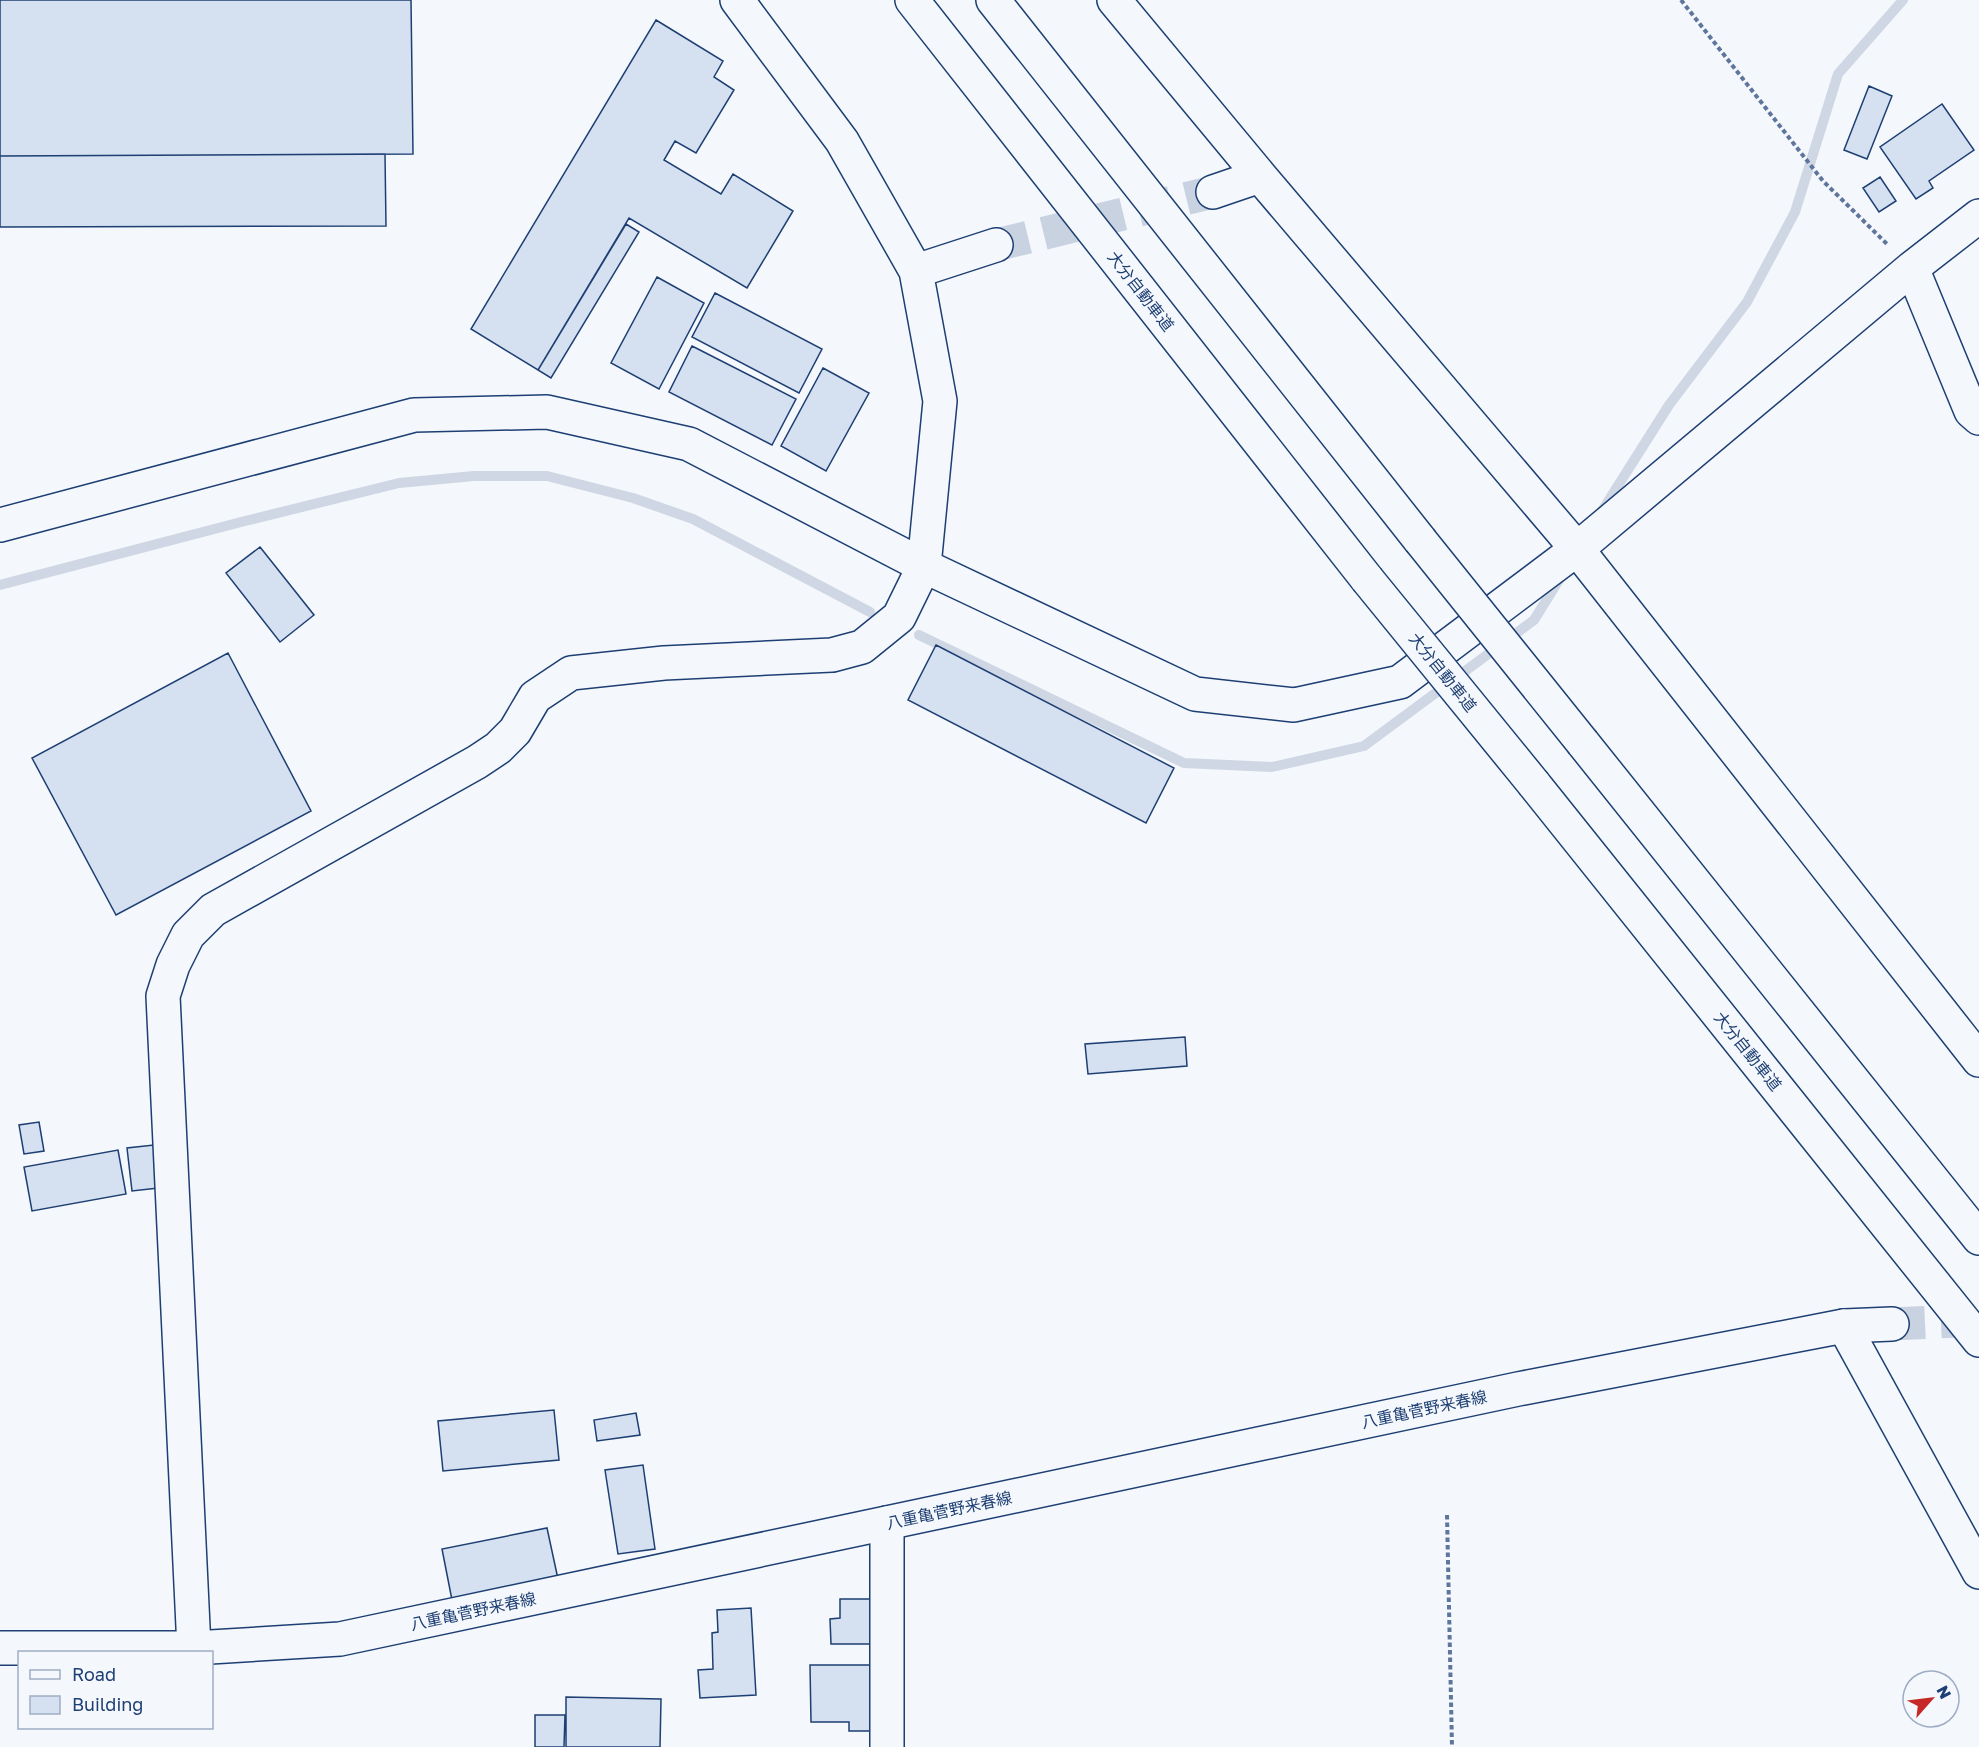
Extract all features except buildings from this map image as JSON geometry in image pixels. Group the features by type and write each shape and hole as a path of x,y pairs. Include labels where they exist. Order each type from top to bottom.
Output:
{"main road":[{"path":"194,1648 162,996 173,965 188,935 213,910 498,748 515,730 535,697 571,673 664,663 832,655 862,646 899,617 924,566 940,401 916,271 842,141 737,0"},
{"name":"大分自動車道","path":"912,0 1368,579 1979,1340"},
{"path":"993,0 1420,540 1979,1238"},
{"path":"1114,0 1260,176 1577,549 1979,1060"},
{"path":"1213,192 1260,176"},
{"path":"0,525 414,415 547,412 689,444 924,566 1195,694 1294,705 1400,682 1577,549 1912,268 1979,216"},
{"path":"916,271 996,245"},
{"path":"1912,268 1971,411 1979,418"},
{"name":"八重亀菅野来春線","path":"0,1648 194,1648 340,1639 1518,1389 1844,1326 1892,1324"},
{"path":"1844,1326 1979,1572"},
{"path":"886,1523 887,1747"}],"path":[{"path":"1681,0 1823,181 1912,268"},
{"path":"1447,1515 1452,1747"}],"waterway":[{"path":"1600,514 1669,405 1747,302 1795,212 1838,74 1903,0"},
{"path":"0,585 399,483 474,476 547,476 633,498 693,519 870,612"},
{"path":"919,635 1184,763 1272,767 1364,746 1534,620 1562,575"}],"tunnel":[{"path":"996,245 1213,192"},
{"path":"1892,1324 1979,1320"}]}
